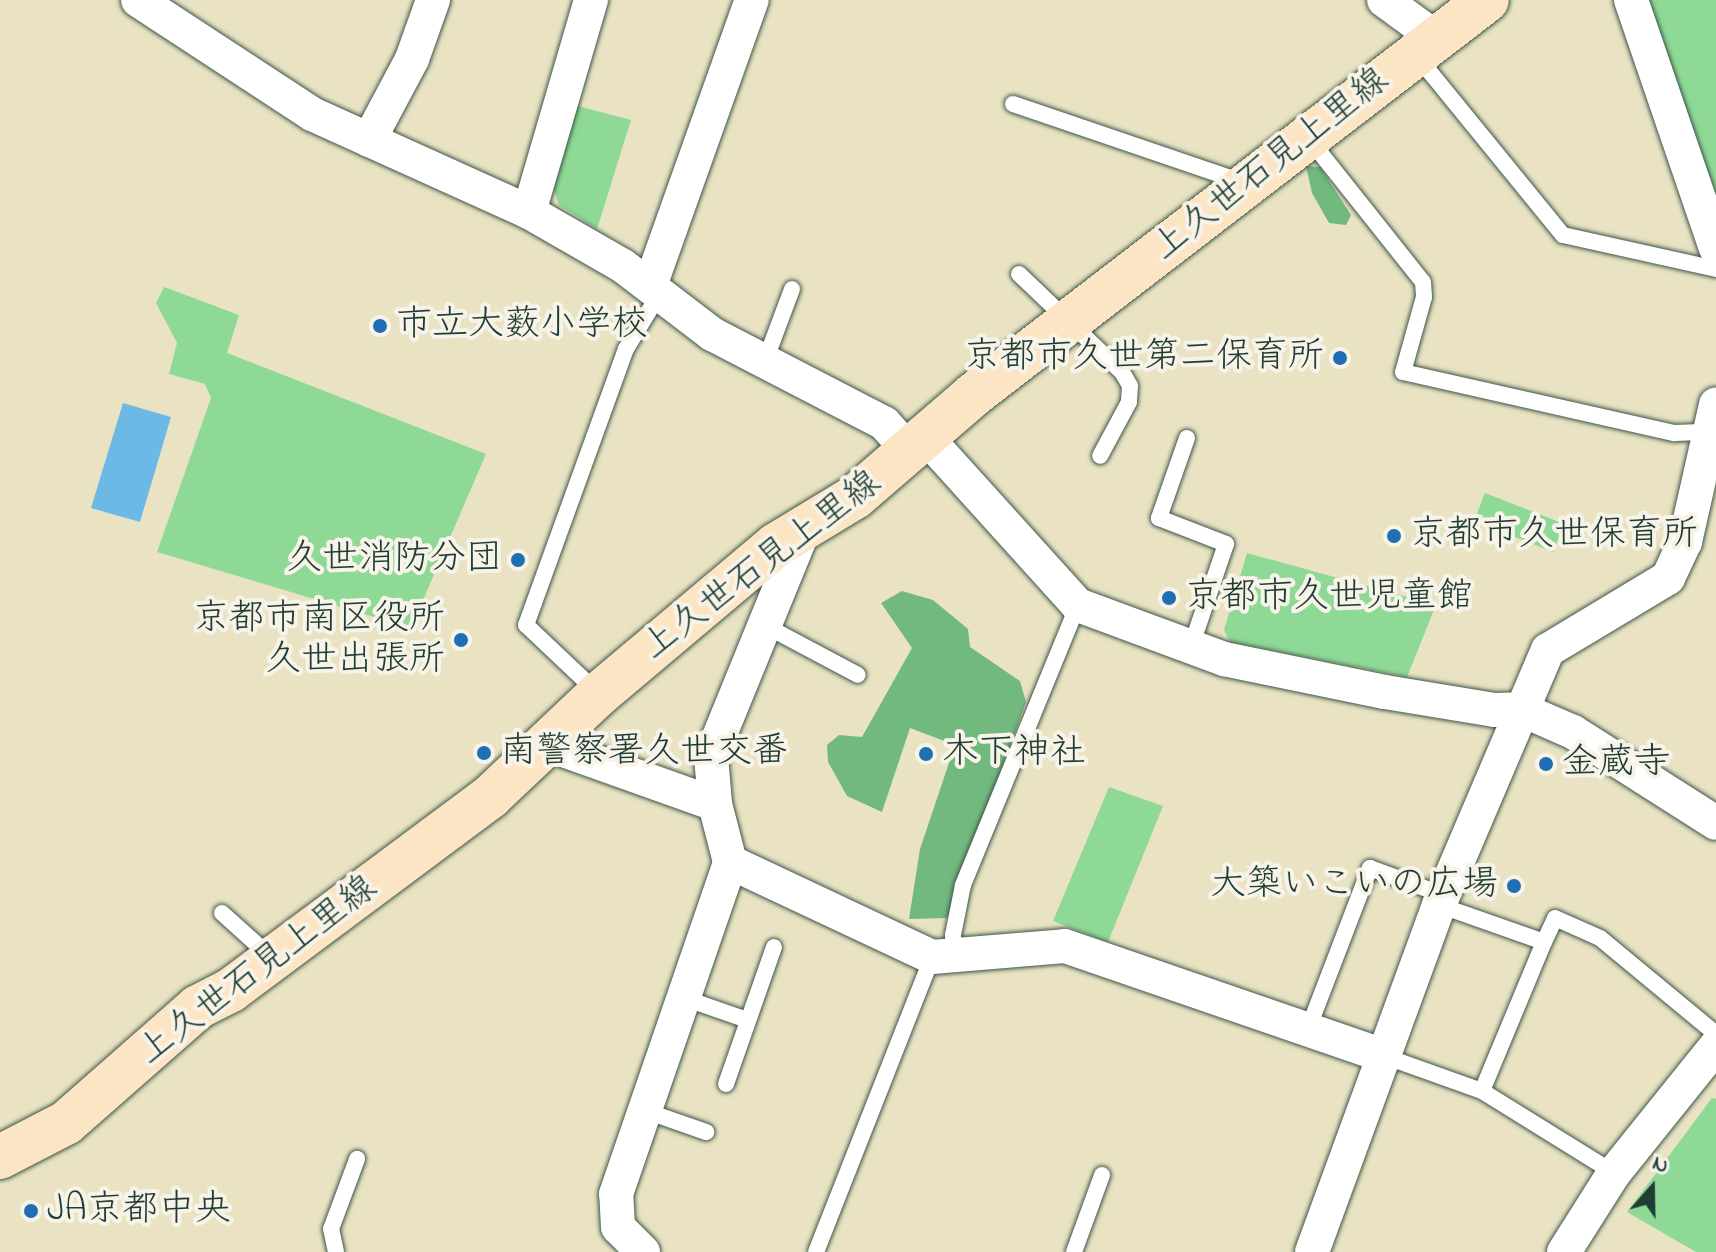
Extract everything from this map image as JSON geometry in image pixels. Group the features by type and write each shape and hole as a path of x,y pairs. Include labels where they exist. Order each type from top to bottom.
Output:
{"main road":[{"name":"上久世石見上里線","path":"0,1157 66,1123 198,1007 273,959 490,797 549,745 599,694 776,545 803,531 918,444 1246,184 1487,0"}],"street":[{"path":"138,0 312,114 529,212 764,364 842,397 918,444 1078,605 1191,647 1303,677 1495,710 1520,709 1573,732 1716,823"},
{"path":"369,140 412,59 433,0"},
{"path":"529,212 591,0"},
{"path":"654,290 752,0"},
{"path":"1384,0 1426,46"},
{"path":"1631,0 1716,248"},
{"path":"1312,1252 1441,900 1520,709 1548,650 1668,578 1685,542 1712,418"},
{"path":"643,1252 618,1227 616,1194 730,862 715,804 711,756 803,531"},
{"path":"549,745 715,804"},
{"path":"730,862 944,956 1065,946 1307,1032 1384,1056"},
{"path":"1564,1252 1614,1173 1715,1050"}],"lane":[{"path":"1426,46 1563,235 1716,269"},
{"path":"1013,104 1246,184"},
{"path":"1307,137 1423,282 1403,372 1674,433 1712,418"},
{"path":"1019,274 1069,325 1122,372 1130,386 1129,402 1100,456"},
{"path":"764,364 792,289"},
{"path":"599,694 526,625 626,349 654,290"},
{"path":"1187,438 1159,518 1226,544 1191,647"},
{"path":"816,1252 953,935 963,885 1078,605"},
{"path":"764,625 858,675"},
{"path":"1307,1032 1370,868 1544,942"},
{"path":"222,913 273,959"},
{"path":"1482,1091 1555,918 1600,938 1715,1050"},
{"path":"726,1084 774,947"},
{"path":"684,998 747,1020"},
{"path":"1384,1056 1482,1091 1614,1173"},
{"path":"646,1111 706,1132"},
{"path":"336,1252 331,1229 357,1159"},
{"path":"1074,1252 1102,1175"}],"green space":[{"path":"1649,0 1716,0 1716,199"},
{"path":"574,105 631,120 597,229 559,205 553,187"},
{"path":"1306,166 1320,167 1351,215 1346,225 1329,223 1312,193"},
{"path":"164,287 239,315 227,353 486,454 411,628 157,552 211,398 205,384 169,374 177,343 156,303"},
{"path":"1485,493 1564,524 1553,552 1474,521"},
{"path":"1247,553 1436,605 1407,677 1230,642 1224,630"},
{"path":"902,591 933,600 968,629 970,647 1020,681 1026,702 947,918 909,919 920,849 955,745 910,728 882,812 847,796 828,762 827,745 839,735 862,737 912,648 881,603"},
{"path":"1109,787 1163,806 1108,942 1053,921"},
{"path":"1712,1098 1716,1099 1716,1252 1696,1252 1627,1212"}],"water":[{"path":"123,403 171,417 140,522 91,508"}],"place":[{"name":"市立大薮小学校","path":"380,326"},
{"name":"京都市久世第二保育所","path":"1340,358"},
{"name":"京都市久世保育所","path":"1394,536"},
{"name":"久世消防分団","path":"518,560"},
{"name":"京都市久世児童館","path":"1169,598"},
{"name":"京都市南区役所 久世出張所","path":"461,640"},
{"name":"南警察署久世交番","path":"484,753"},
{"name":"木下神社","path":"926,754"},
{"name":"金蔵寺","path":"1546,764"},
{"name":"大築いこいの広場","path":"1514,886"},
{"name":"JA京都中央","path":"31,1211"}]}
